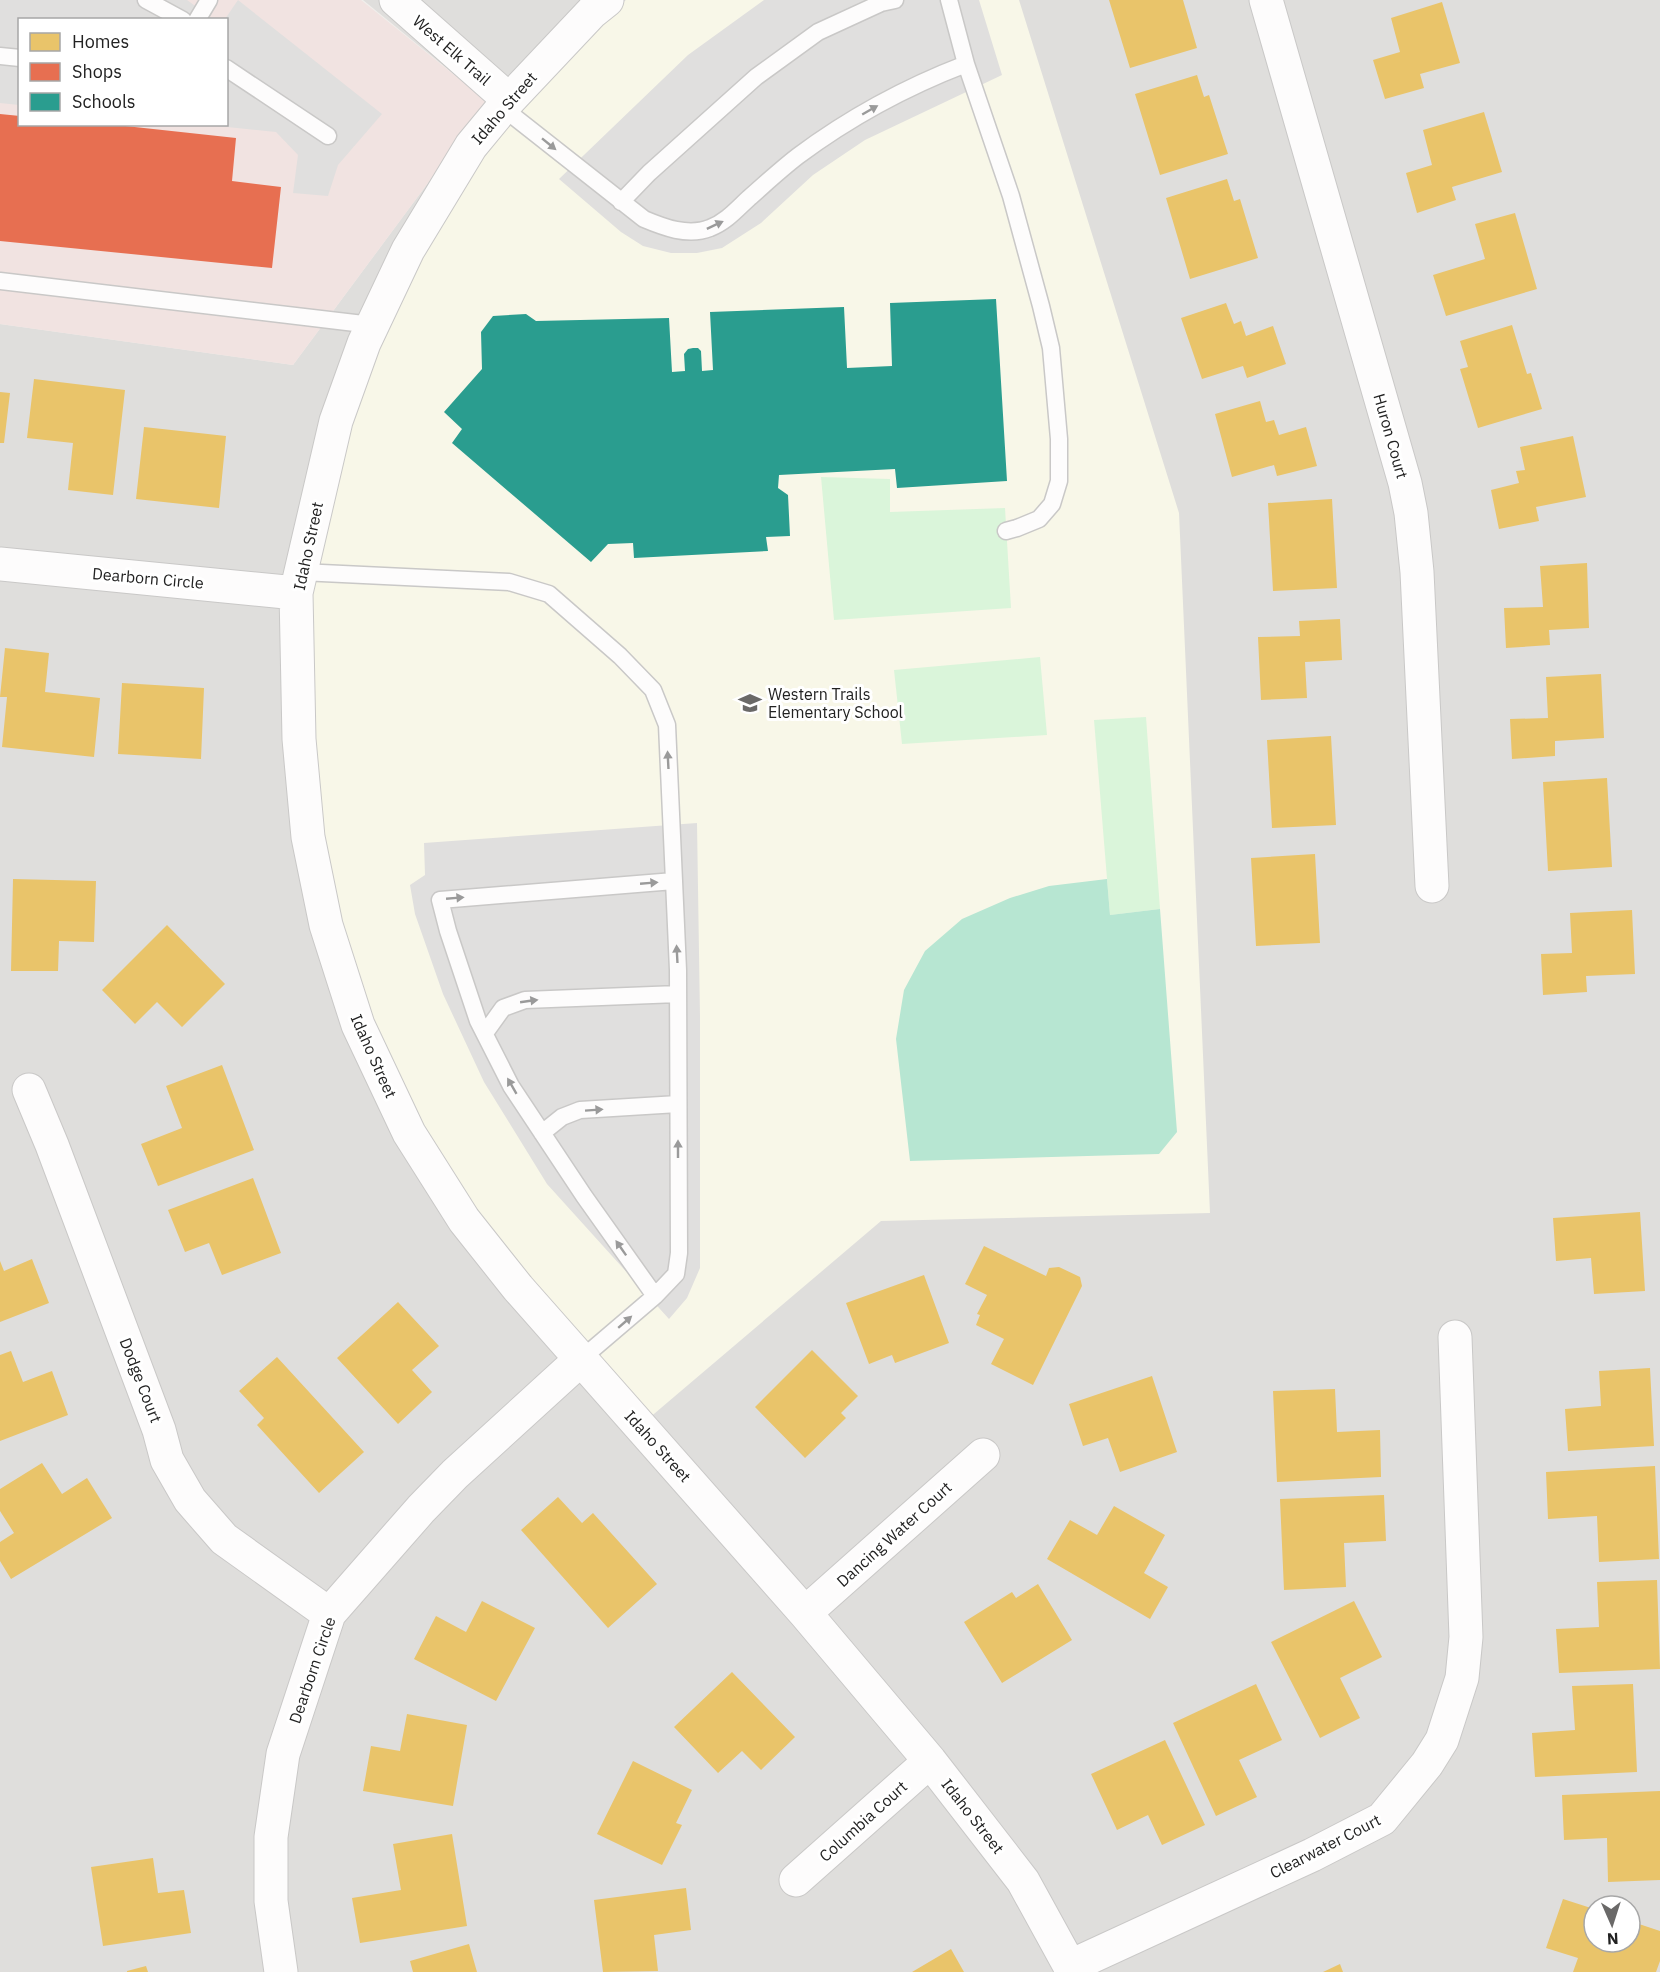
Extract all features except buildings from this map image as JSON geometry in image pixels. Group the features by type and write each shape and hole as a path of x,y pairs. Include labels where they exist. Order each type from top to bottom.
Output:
{"street":[{"name":"West Elk Trail","path":"396,0 506,104"},
{"name":"Idaho Street","path":"607,0 592,12 506,104 471,146 408,250 372,324 336,421 299,582 299,739 308,837 326,925 358,1025 409,1133 464,1220 518,1288 580,1360 805,1612 930,1761 1023,1881 1072,1969"},
{"name":"Huron Court","path":"1266,0 1405,483 1411,513 1432,886"},
{"name":"Dearborn Circle","path":"0,564 299,582"},
{"name":"Dodge Court","path":"29,1090 159,1430 167,1460 190,1500 224,1539 329,1614"},
{"name":"Clearwater Court","path":"1072,1969 1312,1855 1382,1819 1427,1764 1442,1740 1462,1678 1466,1637 1455,1337"},
{"name":"Dearborn Circle","path":"281,1972 271,1900 271,1837 283,1754 329,1614 421,1509 455,1474 580,1360"},
{"name":"Dancing Water Court","path":"805,1612 983,1455"},
{"name":"Columbia Court","path":"796,1880 930,1761"}],"lane":[{"path":"146,0 179,18"},
{"path":"198,18 209,0"},
{"path":"621,202 649,173 756,77 818,32 881,3 895,0"},
{"path":"949,0 966,64 1011,196 1051,348 1059,440 1059,481 1052,504 1039,519 1006,531"},
{"path":"0,56 18,58"},
{"path":"506,104 644,219 664,227 684,231 708,230 725,220 797,157 837,129 930,78 966,64"},
{"path":"228,69 328,136"},
{"path":"0,280 372,324"},
{"path":"299,582 509,582 549,594 620,656 653,690 667,725 678,993 679,1253 676,1274 655,1296 580,1360"},
{"path":"655,1296 584,1196 512,1086 478,1021 440,900 674,880"},
{"path":"484,1033 503,1008 525,1000 678,993"},
{"path":"542,1133 562,1117 580,1110 678,1104"}],"shaded area":[{"path":"0,0 361,0 488,102 293,365 0,324"},
{"path":"0,0 187,0 212,18 18,18 18,105 0,103"},
{"path":"238,0 382,114 338,165 328,196 293,193 298,155 276,132 218,126 228,126 228,18 226,18"},
{"path":"363,0 1660,0 1660,1972 0,1972 0,324 293,365 488,102"},
{"name":"Western Trails Elementary School","path":"626,0 1019,0 1179,513 1210,1213 881,1221 648,1419 518,1271 438,1154 374,1027 335,915 317,809 308,598 350,425 392,310 492,139 604,16"},
{"path":"764,0 979,0 1002,75 865,140 813,175 761,223 722,248 697,253 671,253 643,246 621,232 559,179 688,55"},
{"path":"697,823 700,1268 687,1298 669,1319 547,1184 484,1082 443,994 415,914 410,885 425,875 424,843"}],"green space":[{"path":"821,477 890,479 890,512 1005,508 1011,608 834,620"},
{"path":"1040,657 1047,735 902,744 894,670"},
{"path":"1146,717 1160,909 1110,915 1094,720"},
{"path":"1107,879 1110,915 1160,909 1177,1132 1159,1154 910,1161 896,1039 904,990 925,951 962,919 1010,898 1049,886"}],"place":[{"name":"Western Trails Elementary School","path":"750,703"}]}
